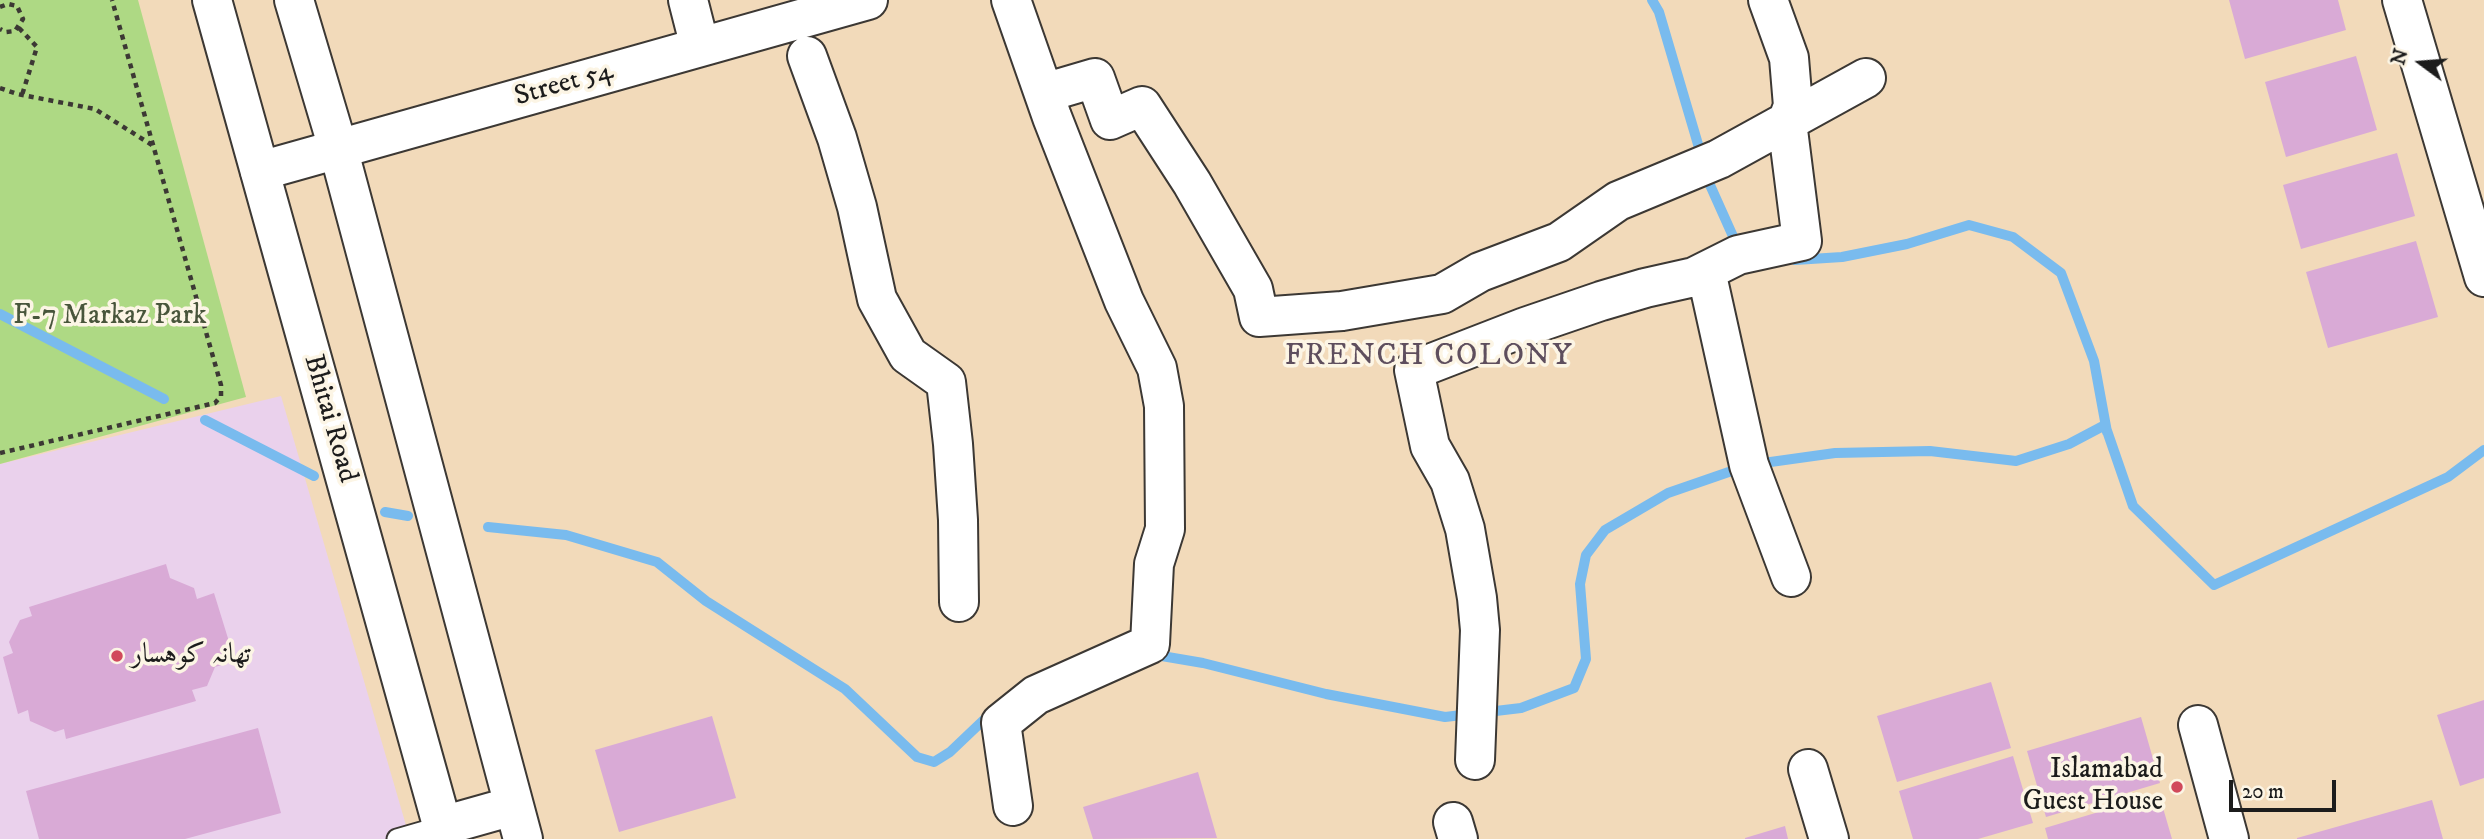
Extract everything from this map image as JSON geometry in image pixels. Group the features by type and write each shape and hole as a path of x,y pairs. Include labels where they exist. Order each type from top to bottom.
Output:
{"street":[{"name":"Bhitai Road","path":"212,0 444,832"},
{"path":"293,0 338,148 518,822 444,832"},
{"path":"688,0 701,47"},
{"name":"Street 54","path":"260,171 868,0"},
{"path":"1011,0 1124,301 1157,369 1164,406 1165,529 1154,564 1150,644 1036,695 1001,723 1013,806"},
{"path":"1475,749 1480,630 1465,529 1450,481 1430,446 1414,370 1601,301 1694,277 1737,258 1802,241 1787,122 1793,106 1789,58 1768,0"},
{"path":"2402,0 2484,277"},
{"path":"807,56 857,207 877,299 908,355 946,382 958,520 959,601"},
{"path":"1044,93 1095,78 1110,120 1142,106 1192,183 1253,289 1259,317 1342,311 1441,294 1480,272 1559,242 1618,201 1661,181 1706,165 1866,78"},
{"path":"1737,258 1749,465 1791,577"},
{"path":"2198,725 2229,839"},
{"path":"1808,769 1829,839"}],"lane":[{"path":"397,839 444,832"}],"path":[{"path":"0,453 215,403 221,396 112,0"},
{"path":"0,7 12,4 20,10 23,19 19,28 6,32 0,29"},
{"path":"19,28 37,47 22,95"},
{"path":"0,88 95,109 153,145"}],"shaded area":[{"path":"281,396 410,839 0,839 0,464"}],"green space":[{"name":"F-7 Markaz Park","path":"0,0 138,0 246,397 0,464"}],"building":[{"path":"2229,0 2338,0 2346,30 2245,59"},
{"path":"2356,56 2377,130 2286,157 2265,82"},
{"path":"2397,153 2415,216 2301,249 2283,185"},
{"path":"2416,241 2438,317 2328,348 2306,272"},
{"name":"تھانہ کوہسار","path":"166,564 170,578 194,588 197,599 214,593 235,661 215,667 207,686 192,690 196,701 66,739 64,729 55,732 30,721 28,710 18,714 3,657 13,653 9,642 20,620 32,616 29,607"},
{"path":"1991,682 2011,748 1897,782 1877,716"},
{"path":"2484,700 2484,778 2460,786 2437,715"},
{"path":"712,716 736,798 619,832 595,750"},
{"path":"2141,717 2160,783 2046,817 2027,751"},
{"path":"258,728 281,813 185,839 39,839 26,791"},
{"path":"2013,756 2033,823 1978,839 1913,839 1899,791"},
{"path":"1198,772 1217,838 1093,839 1083,807"},
{"path":"2159,794 2172,839 2048,839 2045,828"},
{"path":"2432,800 2443,839 2297,839 2297,838"},
{"path":"1785,826 1788,839 1745,839 1745,838"}],"waterway":[{"path":"1652,0 1659,12 1710,185 1736,243 1741,246"},
{"path":"1795,260 1842,257 1907,244 1969,225 2013,237 2061,273 2094,361 2107,432"},
{"path":"0,314 164,399"},
{"path":"205,420 314,476"},
{"path":"1150,654 1203,663 1326,694 1445,717 1521,708 1574,688 1586,659 1580,584 1586,555 1605,530 1668,493 1749,465 1835,453 1930,451 2016,461 2069,444 2105,425 2133,506 2214,585 2448,477 2484,450"},
{"path":"385,512 408,516"},
{"path":"488,527 566,535 657,562 706,601 845,689 917,757 934,762 950,752 991,713"}],"place":[{"name":"تھانہ کوہسار","path":"117,656"},
{"name":"Islamabad Guest House","path":"2177,787"}],"district":[{"name":"FRENCH COLONY","path":"1429,358"}]}
